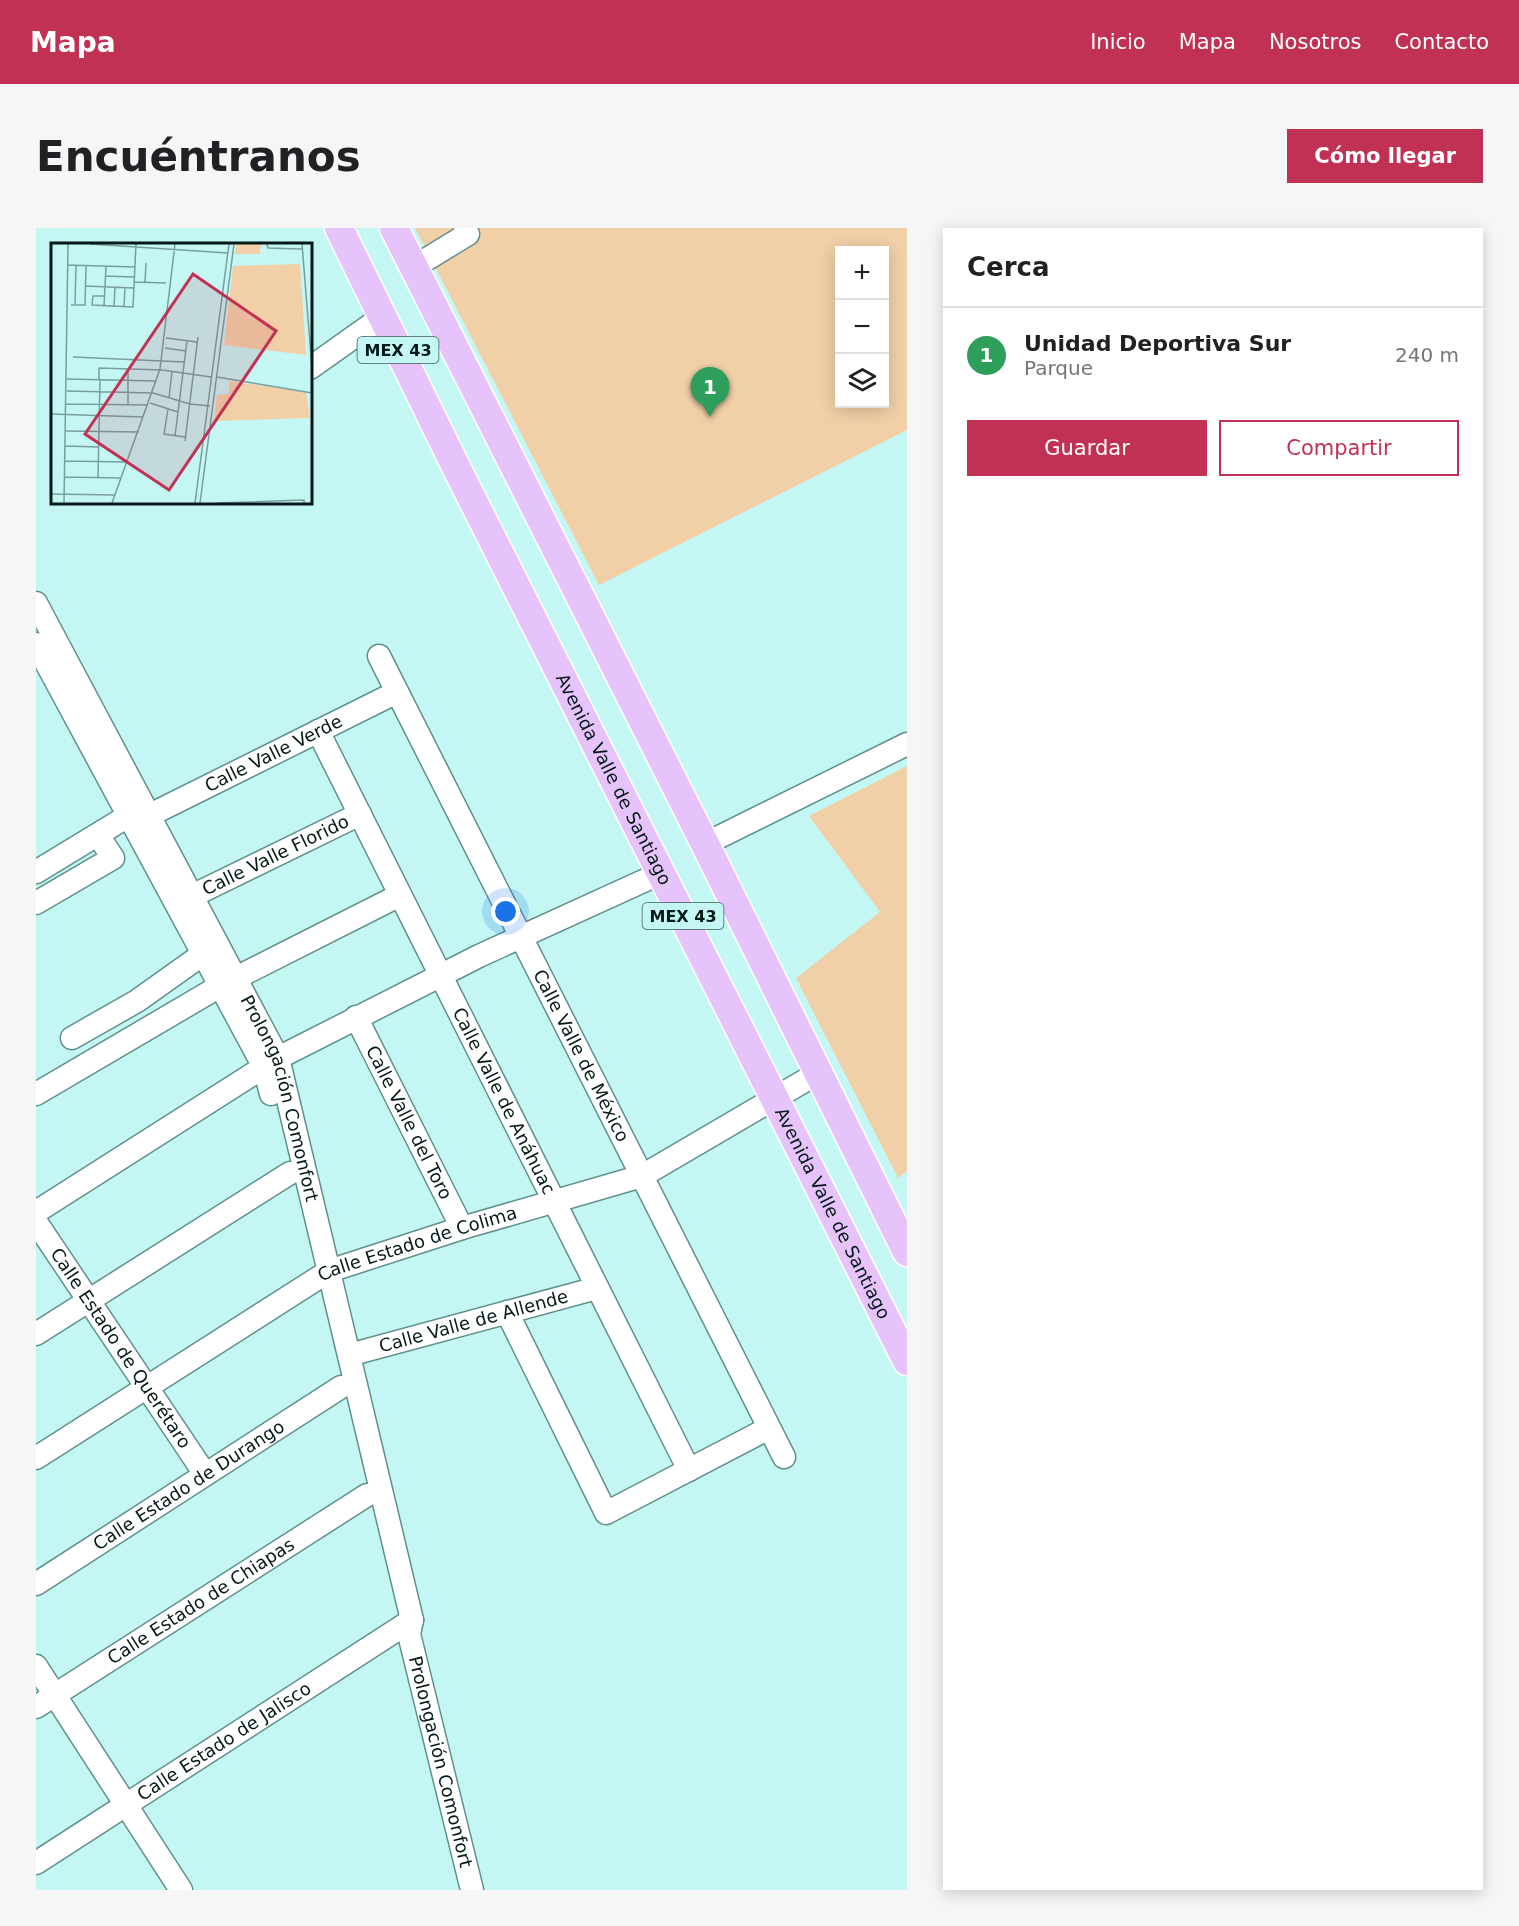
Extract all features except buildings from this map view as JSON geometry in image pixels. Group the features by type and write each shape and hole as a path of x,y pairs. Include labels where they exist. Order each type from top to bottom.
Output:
{"main road":[{"name":"Avenida Valle de Santiago","path":"339,228 907,1361"},
{"name":"MEX 43","path":"394,228 705,844 907,1252"}],"street":[{"path":"414,267 468,234 465,228"},
{"path":"312,367 382,317"},
{"name":"Prolongación Comonfort","path":"36,603 192,896 228,982 271,1063 323,1275 341,1387 367,1495 407,1627"},
{"name":"Prolongación Comonfort","path":"36,644 203,954 228,982"},
{"name":"Calle Valle de México","path":"379,656 784,1457"},
{"name":"Calle Valle Verde","path":"150,815 397,692"},
{"name":"Calle Valle de Anáhuac","path":"318,731 689,1470"},
{"path":"705,844 907,744"},
{"name":"Calle Valle Florido","path":"192,896 360,814"},
{"path":"36,872 128,816"},
{"path":"36,903 113,858 98,835"},
{"path":"36,1212 271,1063 356,1017 520,936 661,873"},
{"path":"36,1094 228,982 400,895"},
{"path":"72,1038 137,1001 203,954"},
{"name":"Calle Valle del Toro","path":"356,1017 462,1228"},
{"name":"Prolongación Comonfort","path":"271,1063 290,1173 349,1355 407,1627 471,1889"},
{"name":"Calle Estado de Colima","path":"36,1458 323,1275 462,1228 642,1176 818,1072"},
{"path":"36,1334 290,1173"},
{"name":"Calle Estado de Querétaro","path":"36,1222 205,1474"},
{"name":"Calle Valle de Allende","path":"349,1355 597,1288"},
{"path":"507,1312 606,1513 770,1428"},
{"name":"Calle Estado de Durango","path":"36,1584 341,1387"},
{"name":"Calle Estado de Chiapas","path":"45,1701 367,1495"},
{"name":"Calle Estado de Jalisco","path":"36,1863 407,1627"},
{"path":"36,1666 45,1701 127,1806 181,1890"}],"shaded area":[{"path":"415,228 907,228 907,430 599,585"},
{"path":"907,766 907,1171 898,1178 796,978 880,912 809,816"}],"place":[{"name":"Unidad Deportiva Sur","path":"710,417"}]}
